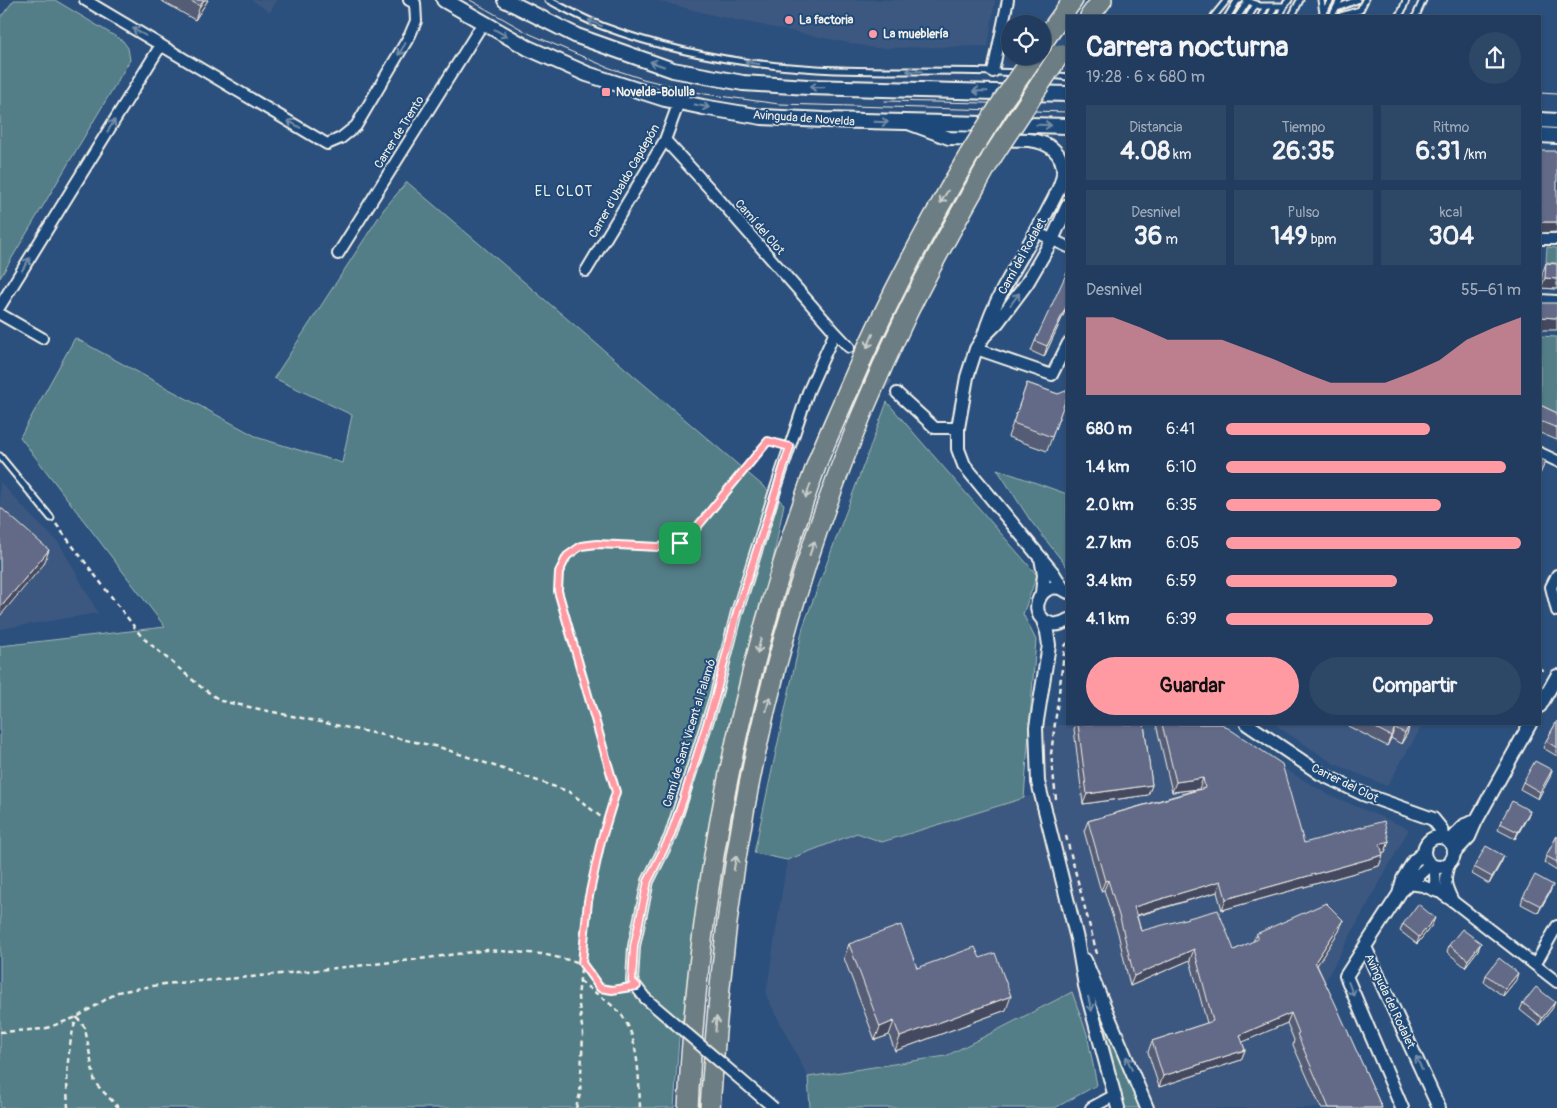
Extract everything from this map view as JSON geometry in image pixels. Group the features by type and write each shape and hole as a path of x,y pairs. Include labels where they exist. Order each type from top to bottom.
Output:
{"highway":[{"path":"1051,31 1073,0"},
{"path":"1091,15 1102,0"},
{"path":"710,1108 724,942 742,819 770,692 806,566 830,496 906,315 992,157 1064,49"},
{"path":"688,1108 690,1070 706,913 721,819 739,726 775,586 820,455 881,317 931,220 969,155 1004,98 1033,67"}],"main road":[{"name":"Avinguda de Novelda","path":"444,0 528,48 587,74 679,102 762,117 908,123 1066,126"},
{"path":"505,0 577,36 673,70 743,83 808,87 1066,94"},
{"path":"1541,120 1557,122"},
{"path":"1541,135 1557,136"}],"street":[{"path":"85,0 328,144 341,138 356,126 410,35 416,22 412,2"},
{"path":"993,72 1008,0"},
{"name":"Carrer de Trento","path":"338,254 483,23"},
{"path":"0,306 161,45"},
{"name":"Carrer d'Ubaldo Capdepón","path":"586,271 665,140 679,102"},
{"name":"Camí del Rodalet","path":"908,123 949,138 1042,142 1053,148 1061,158 1063,167 1062,180 1036,232 990,314 984,336"},
{"name":"Camí del Clot","path":"665,140 716,195 835,332"},
{"name":"Camí del Rodalet","path":"1065,591 1041,558 964,465 958,449 958,428 967,377 976,349 984,336 998,322 1027,283 1052,240 1066,209"},
{"path":"1036,232 1066,246"},
{"path":"1541,239 1557,239"},
{"path":"1541,300 1557,301"},
{"path":"0,314 42,338"},
{"path":"835,332 849,347"},
{"name":"Camí de Sant Vicent al Palamó","path":"774,1108 645,998 632,981 634,946 648,881 670,837 692,772 715,698 737,612 808,392 835,332"},
{"path":"976,349 1052,374 1066,347"},
{"path":"896,393 935,428 958,428"},
{"path":"1541,453 1557,461"},
{"path":"1041,558 1044,575 1042,593 1037,606 1038,613 1051,624 1066,621"},
{"path":"1557,575 1551,587 1557,611"},
{"path":"1042,593 1056,587 1065,591"},
{"path":"1042,618 1049,645 1036,727 1038,782 1076,939 1085,986 1118,1108"},
{"path":"1049,645 1066,621"},
{"path":"1541,704 1557,676"},
{"name":"Carrer del Clot","path":"1248,725 1321,774 1363,794 1426,818 1454,825 1470,823"},
{"path":"1438,892 1432,866 1424,858 1425,845 1432,838 1446,839 1470,823 1529,725"},
{"path":"1426,818 1440,829 1454,848 1445,882 1446,888 1454,902"},
{"path":"1426,818 1428,841"},
{"path":"1365,947 1405,888 1432,866 1444,867 1451,859 1469,837 1470,823"},
{"path":"1405,888 1403,880 1414,861 1423,853"},
{"path":"1405,888 1423,886 1438,892 1454,902 1557,982"},
{"path":"1535,964 1557,926"},
{"path":"1076,939 1148,1108"},
{"name":"Avinguda del Rodalet","path":"1365,947 1346,976 1402,1108"},
{"name":"Avinguda del Rodalet","path":"1365,947 1439,1108"},
{"path":"1091,1108 1115,1095"}],"lane":[{"path":"548,0 602,26 637,38 698,55 758,65 818,70 993,72 1033,67 1066,75"},
{"path":"1215,15 1227,0"},
{"path":"1229,15 1240,0"},
{"path":"1239,15 1247,0 1260,4 1284,6"},
{"path":"1280,15 1289,0"},
{"path":"1292,15 1300,0"},
{"path":"1321,0 1322,15"},
{"path":"1322,15 1330,0"},
{"path":"1332,15 1340,0"},
{"path":"1336,8 1357,0"},
{"path":"1344,15 1360,10 1365,0"},
{"path":"1399,15 1406,0"},
{"path":"1416,15 1423,0"},
{"path":"1250,15 1260,4"},
{"path":"1270,15 1275,6"},
{"path":"0,456 50,518"}],"path":[{"path":"576,1108 580,1094 583,1034 578,998 588,901 616,792 558,591 559,572 567,556 581,546 597,544 659,547 680,543 693,532 768,441 790,447"},
{"path":"56,524 142,637 201,687 221,701 439,747 570,792 607,822"},
{"path":"1057,801 1051,754 1066,645"},
{"path":"1064,830 1097,954"},
{"path":"0,1032 44,1029 77,1017 118,992 164,984 252,978 487,950 542,954 582,963 600,988 612,990 637,986"},
{"path":"580,981 620,1014 630,1032 637,1060 640,1108"},
{"path":"68,1108 66,1085 71,1035 77,1017"},
{"path":"77,1017 85,1028 95,1083 119,1108"}],"shaded area":[{"path":"251,0 277,0 270,12"},
{"path":"655,0 995,0 988,46 874,48 717,16"},
{"path":"0,482 59,543 98,613 0,629"},
{"path":"1218,725 1271,761 1327,794 1409,829 1325,981 1383,1108 1141,1108 1104,1026 1087,1034 1072,992 946,1056 808,1077 766,995 787,860 857,833 882,842 1046,791 1044,726"},
{"path":"1276,725 1422,725 1387,786 1333,763"}],"green space":[{"path":"14,0 55,0 123,41 128,48 130,60 0,278 0,18"},
{"path":"407,182 784,504 679,1038 674,1108 0,1108 0,646 165,627 20,437 75,338 259,438 342,463 352,415 274,378 384,209"},
{"path":"1547,247 1557,248 1557,263 1546,262"},
{"path":"1541,336 1557,337 1557,414 1541,407"},
{"path":"887,402 1037,575 1023,614 1036,640 1024,798 882,842 857,833 787,860 754,853 803,627"},
{"path":"997,469 1066,494 1066,566 1030,520"},
{"path":"1072,992 1087,1034 1097,1085 1055,1108 810,1108 808,1077 946,1056"},
{"path":"1104,1025 1141,1108 1125,1108"}],"building":[{"path":"189,0 204,0 200,6"},
{"path":"1541,151 1557,151 1557,222 1541,222"},
{"path":"1546,263 1557,264 1557,279 1545,278"},
{"path":"1066,274 1066,307 1047,346 1035,341"},
{"path":"1541,303 1557,303 1557,318 1541,317"},
{"path":"1027,383 1058,394 1066,391 1066,398 1052,437 1013,423"},
{"path":"1541,405 1557,413 1557,428 1541,421"},
{"path":"1541,459 1546,461 1541,472"},
{"path":"0,507 49,550 0,608"},
{"path":"1557,721 1557,748 1546,741"},
{"path":"1078,725 1144,725 1152,785 1087,794"},
{"path":"1162,725 1224,725 1282,764 1304,843 1384,821 1389,841 1380,844 1383,855 1226,899 1221,881 1134,907 1141,931 1218,910 1234,950 1258,939 1256,934 1326,903 1343,920 1315,962 1382,1108 1329,1108 1297,1034 1299,1033 1291,1013 1240,1035 1245,1050 1163,1076 1152,1041 1213,1021 1194,949 1134,976 1121,922 1108,880 1105,881 1088,821 1205,788 1203,778 1176,782"},
{"path":"1370,725 1409,725 1405,733 1395,728 1391,736"},
{"path":"1535,761 1552,770 1540,792 1523,782"},
{"path":"1512,801 1530,811 1518,832 1500,823"},
{"path":"1557,836 1557,862 1546,856"},
{"path":"1486,846 1504,856 1492,877 1474,867"},
{"path":"1535,875 1553,885 1541,906 1523,897"},
{"path":"1418,904 1435,918 1419,937 1403,924"},
{"path":"901,925 917,968 975,947 980,958 995,953 1011,996 900,1037 894,1021 880,1027 849,944"},
{"path":"1462,929 1481,943 1468,960 1449,945"},
{"path":"1499,958 1518,973 1505,989 1486,975"},
{"path":"1536,987 1555,1002 1542,1018 1523,1003"}],"tunnel":[{"path":"849,347 897,393"}],"tram line":[{"path":"470,0 530,34 607,67 643,79 705,94 779,104 1066,112"},
{"path":"1541,93 1557,94"},
{"path":"885,101 1035,104"}],"place":[{"name":"La factoria","path":"789,20"},
{"name":"La mueblería","path":"873,34"},
{"name":"Novelda-Bolulla","path":"606,92"}],"district":[{"name":"EL CLOT","path":"564,191"}],"route":[{"path":"768,441 790,447 737,612 715,698 683,800 670,837 648,881 634,946 632,981 637,986 612,990 600,988 582,963 588,901 601,841 616,792 558,591 559,572 567,556 581,546 597,544 659,547 680,543 693,532 768,441"}]}
